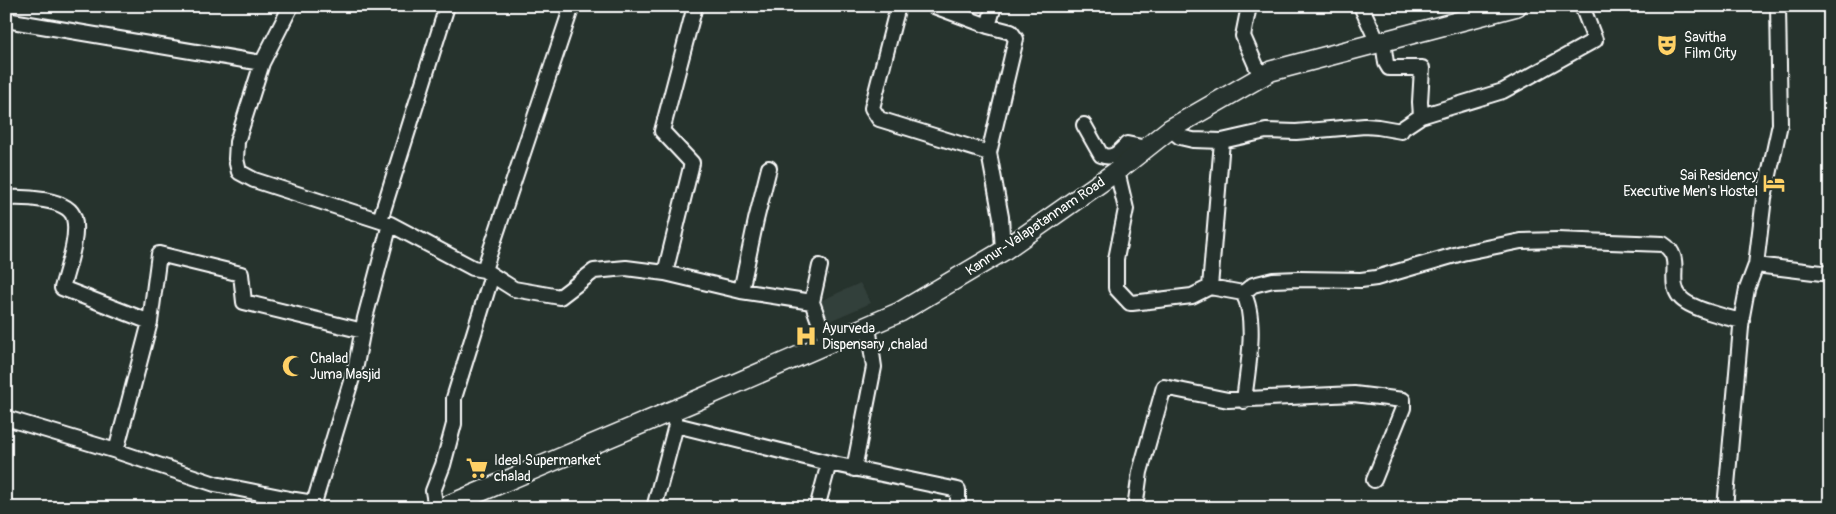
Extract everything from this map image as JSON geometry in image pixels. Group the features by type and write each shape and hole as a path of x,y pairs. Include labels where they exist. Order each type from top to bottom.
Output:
{"main road":[{"name":"Kannur-Valapatannam Road","path":"442,508 673,419 827,344 900,312 1003,251 1117,171 1170,129 1271,71 1516,6"}],"street":[{"path":"291,6 262,63 237,142 236,160 239,172 267,184 385,222 473,268 488,273 514,288 560,296 594,271 626,268 665,273 741,291 812,302"},
{"path":"6,418 116,451 215,484 294,504 314,502 349,390 376,276 385,222 447,6"},
{"path":"436,508 433,491 443,465 454,424 454,398 488,273 572,6"},
{"path":"665,273 692,163 662,132 695,6"},
{"path":"898,6 872,108 879,119 989,153"},
{"path":"934,6 988,26 1011,32 1016,39 989,153 1001,217 1003,251"},
{"path":"988,26 994,6"},
{"path":"1250,6 1243,36 1261,76"},
{"path":"1361,6 1381,43 1389,68 1422,68 1421,116"},
{"path":"1170,129 1180,136 1193,140 1222,140 1266,131 1296,132 1365,126 1378,126 1401,131 1421,116 1503,91 1596,40 1582,6"},
{"path":"1726,508 1742,321 1747,289 1756,265 1764,198 1780,124 1778,6"},
{"path":"6,20 262,63"},
{"path":"1084,125 1101,156 1108,158 1116,155 1127,144 1146,148"},
{"path":"1210,287 1222,140"},
{"path":"741,291 769,168"},
{"path":"1117,171 1126,209 1116,259 1116,288 1132,304 1192,296 1210,287 1242,293 1253,285 1273,280 1361,280 1376,278 1462,253 1521,241 1557,240 1663,244 1670,249 1674,256 1676,289 1680,298 1722,316 1742,321"},
{"path":"6,198 23,197 64,206 71,212 74,218 74,239 62,288 150,322"},
{"path":"116,451 150,322 159,254 241,274 244,302 363,331"},
{"path":"1756,265 1830,274"},
{"path":"820,266 812,302 827,344"},
{"path":"1242,293 1249,313 1250,344 1244,401"},
{"path":"854,468 874,367 868,326"},
{"path":"1135,508 1140,472 1164,388 1228,400 1244,401 1354,394 1403,400 1403,408 1374,480"},
{"path":"654,508 673,419 829,463 958,490 958,508"},
{"path":"817,508 829,463"}],"shaded area":[{"path":"860,283 871,303 825,323 818,302"}],"place":[{"name":"Savitha Film City","path":"1667,45"},
{"name":"Sai Residency Executive Men's Hostel","path":"1774,183"},
{"name":"Ayurveda Dispensary ,chalad","path":"806,336"},
{"name":"Chalad Juma Masjid","path":"293,366"},
{"name":"Ideal Supermarket chalad","path":"477,468"}]}
